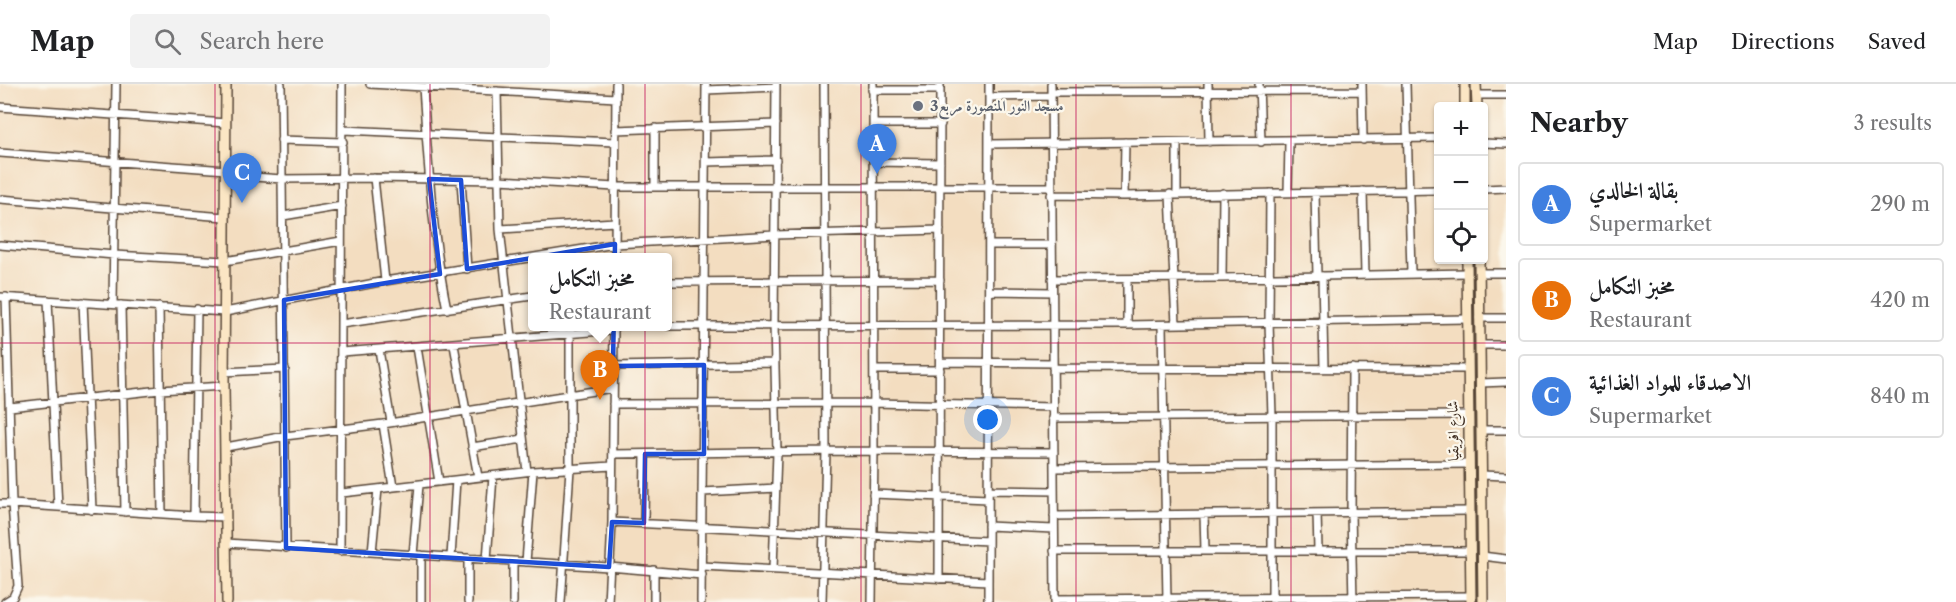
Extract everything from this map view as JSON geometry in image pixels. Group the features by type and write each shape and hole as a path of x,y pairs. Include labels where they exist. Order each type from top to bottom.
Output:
{"street":[{"path":"116,84 114,255 124,394 125,512"},
{"path":"226,84 224,386 227,602"},
{"path":"281,84 286,548"},
{"path":"340,551 342,84"},
{"path":"370,84 497,91 526,88 616,98"},
{"path":"615,253 616,84"},
{"path":"822,602 826,451 824,84"},
{"path":"988,602 989,84"},
{"path":"1406,84 1411,273"},
{"path":"1464,84 1465,102"},
{"path":"1476,84 1477,102"},
{"path":"420,86 440,273 447,309"},
{"path":"701,602 706,87 776,86 774,325 777,452 773,569"},
{"path":"872,602 873,87 940,87 939,579"},
{"path":"989,97 1051,91 1208,87 1362,87 1363,140"},
{"path":"1208,87 1209,142"},
{"path":"1259,88 1261,142"},
{"path":"497,91 500,229 523,439 530,472 526,562"},
{"path":"1051,91 1055,600 1471,599"},
{"path":"1476,95 1506,95"},
{"path":"0,107 226,123"},
{"path":"615,130 776,124"},
{"path":"873,124 941,124"},
{"path":"655,187 656,128"},
{"path":"343,130 615,142"},
{"path":"989,144 1289,142 1434,138"},
{"path":"281,140 342,141"},
{"path":"1124,196 1125,142"},
{"path":"1176,324 1173,194 1177,142"},
{"path":"1288,192 1289,142"},
{"path":"1488,143 1506,144"},
{"path":"0,153 226,172 282,179 499,180 615,187 1051,186"},
{"path":"706,162 776,160"},
{"path":"873,162 940,163"},
{"path":"374,178 385,281"},
{"path":"461,180 467,269"},
{"path":"1488,189 1506,188"},
{"path":"1052,195 1124,196 1434,190"},
{"path":"1362,191 1365,275"},
{"path":"1270,192 1272,600"},
{"path":"1315,192 1324,368"},
{"path":"1222,278 1223,193"},
{"path":"0,199 225,217"},
{"path":"282,216 342,206"},
{"path":"500,229 615,222"},
{"path":"576,253 615,244 775,235 940,230"},
{"path":"0,245 114,255 225,261 342,241"},
{"path":"989,245 1052,245"},
{"path":"5,602 13,597 18,586 3,297 225,312 385,281 528,259"},
{"name":"شارع افريقيا","path":"1467,264 1471,599"},
{"name":"شارع افريقيا","path":"1479,264 1483,602"},
{"path":"1052,279 1467,273"},
{"path":"1479,273 1506,273"},
{"path":"1127,279 1127,325"},
{"path":"672,282 940,280"},
{"path":"989,291 1052,292"},
{"path":"341,324 528,297"},
{"path":"48,300 58,507"},
{"path":"83,302 92,510"},
{"path":"159,307 162,514"},
{"path":"194,516 197,309"},
{"path":"1479,318 1506,318"},
{"path":"672,326 1053,326 1467,319"},
{"path":"1162,325 1167,600"},
{"path":"342,352 513,340 564,331"},
{"path":"561,602 570,469 570,331"},
{"path":"608,602 612,522 614,331"},
{"path":"454,345 478,477"},
{"path":"1480,345 1506,345"},
{"path":"417,347 439,482"},
{"path":"379,350 391,422"},
{"path":"613,366 775,363"},
{"path":"874,370 988,364 1164,368 1467,369"},
{"path":"1352,368 1353,599"},
{"path":"224,372 285,369"},
{"path":"1480,383 1506,382"},
{"path":"10,407 160,390 224,386"},
{"path":"226,447 285,436 383,424 613,387"},
{"path":"613,404 874,403 1053,407"},
{"path":"1053,418 1468,415"},
{"path":"383,424 393,487"},
{"path":"1481,430 1506,430"},
{"path":"472,447 523,439"},
{"path":"613,454 826,451 1054,452"},
{"path":"644,524 645,454"},
{"path":"1054,468 1469,464"},
{"path":"342,493 478,477 612,465"},
{"path":"1481,475 1506,476"},
{"path":"488,560 493,476"},
{"path":"451,557 456,480"},
{"path":"419,485 417,555 421,602"},
{"path":"703,492 776,488"},
{"path":"372,552 378,489"},
{"path":"873,494 939,496 1054,491"},
{"path":"0,504 226,517"},
{"path":"1054,516 1469,511"},
{"path":"1317,513 1318,550"},
{"path":"1204,514 1205,551"},
{"path":"612,522 988,541"},
{"path":"988,526 1054,529"},
{"path":"226,543 702,575"},
{"path":"1054,551 1470,551"},
{"path":"1482,556 1506,559"},
{"path":"468,558 468,602"},
{"path":"513,561 513,602"},
{"path":"702,566 988,581"},
{"path":"654,570 654,602"}],"highlighted area":[{"path":"429,179 461,180 467,269 615,244 613,366 704,365 704,454 645,454 644,523 612,522 609,567 286,548 284,300 440,274"}],"place":[{"name":"مسجد النور المنصورة مربع3","path":"918,106"},
{"name":"بقالة الخالدي","path":"877,174"},
{"name":"الاصدقاء للمواد الغذائية","path":"242,203"},
{"name":"مخبز التكامل","path":"600,400"}]}
